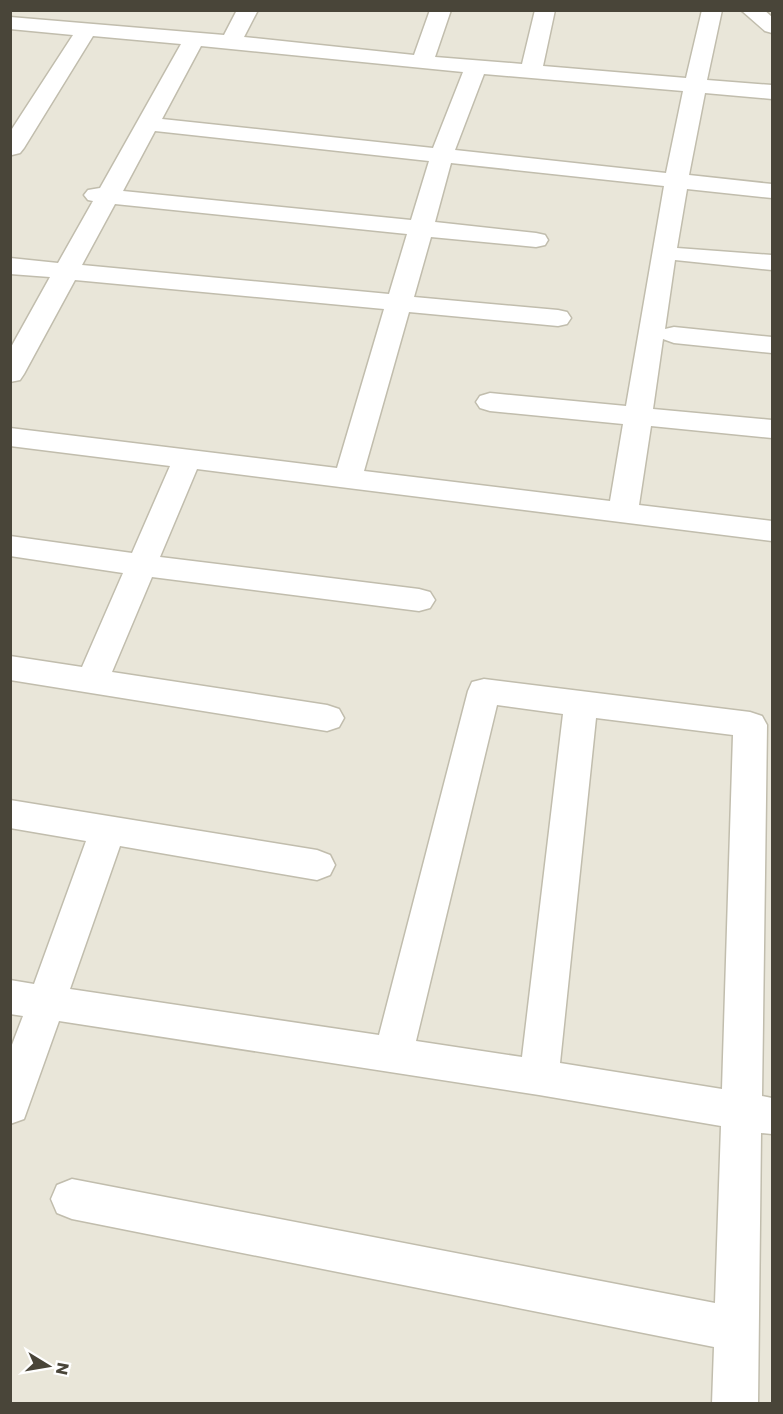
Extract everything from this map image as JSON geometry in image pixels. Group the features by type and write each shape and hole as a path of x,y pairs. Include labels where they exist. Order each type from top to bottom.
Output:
{"street":[{"path":"231,42 248,10"},
{"path":"422,62 441,10"},
{"path":"531,70 545,10"},
{"path":"623,513 676,181 693,86 712,10"},
{"path":"752,10 772,27"},
{"path":"10,23 772,92"},
{"path":"12,148 86,30"},
{"path":"10,374 19,341 67,272 102,196 149,124 194,39"},
{"path":"348,478 442,155 476,66"},
{"path":"149,124 772,191"},
{"path":"102,196 536,240"},
{"path":"682,254 772,263"},
{"path":"10,266 558,318"},
{"path":"674,335 772,345"},
{"path":"490,402 772,429"},
{"path":"10,437 772,531"},
{"path":"92,681 187,459"},
{"path":"10,546 418,600"},
{"path":"10,668 327,718"},
{"path":"393,1055 484,691 761,726 757,1113 736,1329 735,1404"},
{"path":"539,1077 581,703"},
{"path":"10,814 317,864"},
{"path":"10,1106 28,1000 108,830"},
{"path":"28,1000 539,1077 757,1113"},
{"path":"72,1199 736,1329"}],"shaded area":[{"path":"11,11 772,11 772,1403 11,1403"}]}
